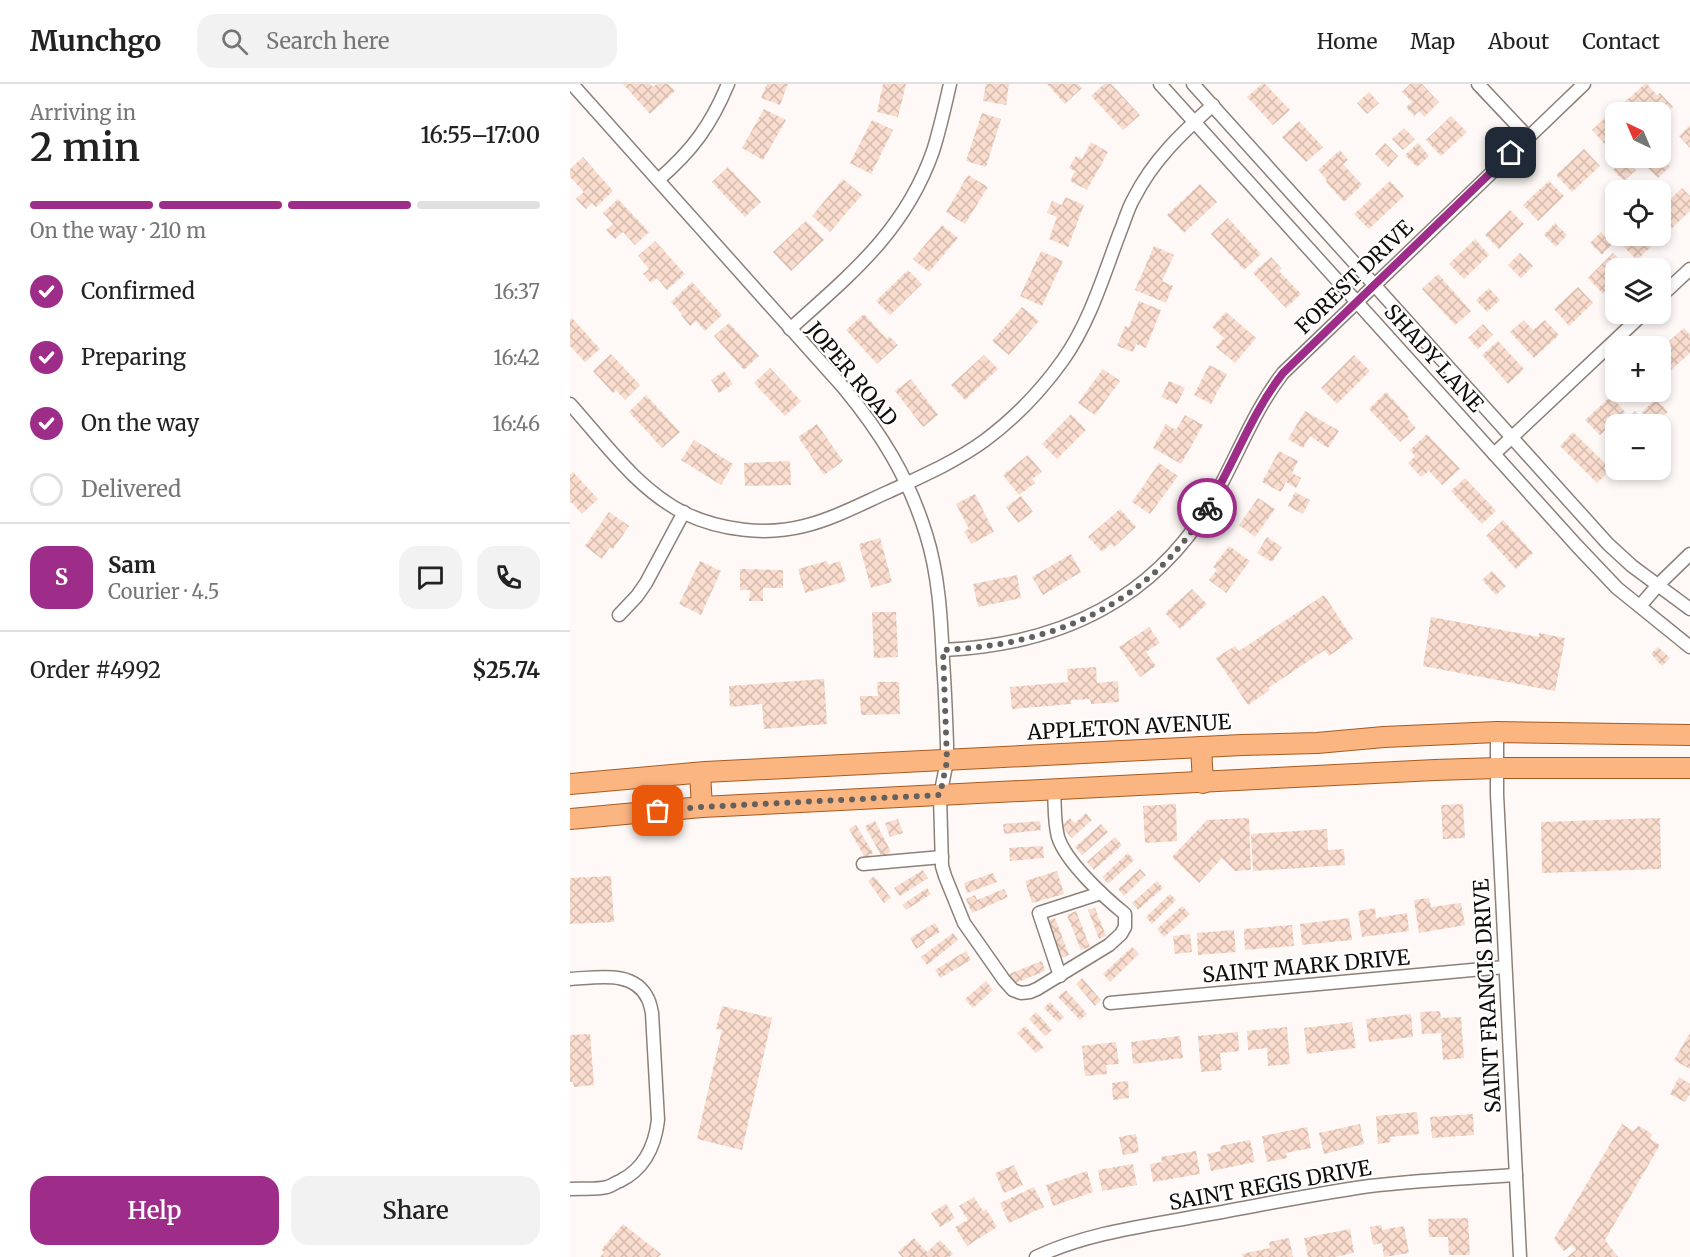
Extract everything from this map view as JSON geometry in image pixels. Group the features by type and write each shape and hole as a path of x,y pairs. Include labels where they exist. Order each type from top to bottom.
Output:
{"main road":[{"name":"APPLETON AVENUE","path":"570,784 700,773 1497,732 1690,735"},
{"path":"1201,747 1203,783"},
{"path":"570,819 702,807 1497,768 1690,768"},
{"path":"700,773 702,807"}],"street":[{"name":"JOPER ROAD","path":"572,84 868,418 896,462 927,535 941,609 947,761 940,795 942,857 945,876 964,923 1004,980 1013,990 1021,993 1037,989 1109,945 1125,927 1125,914 1101,893 1060,843 1057,834 1054,790"},
{"path":"658,180 674,167 697,142 718,109 728,84"},
{"path":"790,329 859,267 899,220 932,153 950,84"},
{"name":"SHADY LANE","path":"1160,84 1578,548 1617,588 1690,646"},
{"name":"SHADY LANE","path":"1193,84 1608,544 1632,566 1690,609"},
{"path":"1478,84 1528,137"},
{"name":"FOREST DRIVE","path":"943,650 1020,641 1048,634 1100,611 1150,577 1183,543 1203,515 1258,411 1272,387 1291,364 1584,84"},
{"path":"570,404 636,478 656,496 702,520 729,528 774,531 801,527 847,511 906,484 950,462 983,441 1021,411 1038,393 1065,358 1083,324 1133,199 1149,170 1168,146 1213,105"},
{"path":"1671,287 1690,269"},
{"path":"1494,454 1632,324"},
{"path":"619,615 646,583 684,512"},
{"path":"1640,606 1690,554"},
{"name":"SAINT FRANCIS DRIVE","path":"1497,732 1505,967 1520,1257"},
{"path":"863,864 942,857"},
{"path":"1060,976 1039,913 1101,893"},
{"name":"SAINT MARK DRIVE","path":"1110,1003 1505,967"},
{"path":"570,979 622,978 634,983 648,999 652,1013 658,1120 652,1146 643,1164 626,1178 608,1187 570,1189"},
{"name":"SAINT REGIS DRIVE","path":"1036,1257 1076,1241 1116,1231 1325,1193 1431,1180 1516,1175"}],"building":[{"path":"623,84 650,84 653,87 657,84 668,84 675,91 650,114"},
{"path":"767,84 788,84 780,105 761,98"},
{"path":"883,84 906,84 898,117 877,112"},
{"path":"986,84 1009,84 1006,105 983,101"},
{"path":"1047,84 1078,84 1082,88 1065,104"},
{"path":"1104,84 1111,84 1140,115 1123,130 1091,96"},
{"path":"1265,84 1290,110 1273,125 1247,97"},
{"path":"1410,84 1422,84 1439,102 1424,117 1419,111 1414,116 1406,107 1412,102 1402,92"},
{"path":"1647,84 1657,95 1660,93 1668,102 1624,102"},
{"path":"1369,92 1379,103 1367,114 1357,103"},
{"path":"764,109 786,120 763,160 742,148"},
{"path":"982,113 1001,119 986,167 966,161"},
{"path":"1451,116 1467,132 1441,156 1426,140"},
{"path":"1605,118 1605,145 1592,130"},
{"path":"872,120 893,130 871,174 850,163"},
{"path":"1299,121 1323,147 1306,162 1282,137"},
{"path":"1690,125 1690,148 1679,136"},
{"path":"1404,128 1415,139 1403,150 1392,139"},
{"path":"1091,142 1108,152 1087,190 1070,181 1075,171 1069,168 1076,156 1082,159"},
{"path":"1385,143 1398,156 1388,167 1375,154"},
{"path":"1418,143 1429,156 1417,167 1405,155"},
{"path":"1584,149 1600,166 1572,192 1556,175"},
{"path":"1340,150 1348,160 1343,164 1362,185 1344,202 1318,170"},
{"path":"583,157 613,191 596,207 592,203 586,209 576,199 584,192 570,177 570,169"},
{"path":"728,167 761,202 745,217 712,182"},
{"path":"1634,168 1636,170 1623,180 1613,170"},
{"path":"1648,168 1668,168 1658,178"},
{"path":"968,175 988,187 965,224 946,212"},
{"path":"843,179 862,195 830,232 812,216"},
{"path":"1390,181 1404,196 1369,229 1354,214"},
{"path":"1549,181 1564,196 1538,221 1523,205"},
{"path":"1200,184 1217,202 1184,233 1167,215"},
{"path":"1682,188 1690,196 1690,211 1672,228 1671,227 1671,198"},
{"path":"1065,197 1084,205 1068,247 1049,239 1057,217 1047,213 1052,201 1062,205"},
{"path":"618,199 649,232 635,245 623,232 615,239 606,230 613,224 603,213"},
{"path":"1510,210 1524,224 1499,249 1485,235"},
{"path":"1228,218 1261,254 1244,270 1211,234"},
{"path":"806,221 824,240 791,271 773,252"},
{"path":"1555,223 1567,235 1556,247 1544,235"},
{"path":"942,225 958,238 929,272 913,259"},
{"path":"1601,232 1605,236 1605,246 1610,246 1602,255 1590,243"},
{"path":"1475,239 1489,255 1464,279 1449,264"},
{"path":"655,241 685,274 667,290 657,278 651,283 643,274 649,269 638,256"},
{"path":"1154,246 1174,255 1162,281 1173,286 1166,303 1135,290"},
{"path":"1623,246 1652,246 1639,258 1635,258"},
{"path":"1041,251 1063,261 1042,306 1020,296"},
{"path":"1520,253 1533,266 1521,278 1508,265"},
{"path":"1613,253 1618,258 1608,258"},
{"path":"1271,257 1282,269 1279,271 1301,294 1286,308 1253,273"},
{"path":"1605,261 1605,292 1603,294 1588,278"},
{"path":"908,270 922,284 890,315 876,301"},
{"path":"1438,274 1471,311 1455,325 1422,289"},
{"path":"692,282 722,315 705,331 696,321 690,326 671,302"},
{"path":"1578,287 1593,303 1569,326 1554,309"},
{"path":"1489,288 1500,300 1487,312 1476,300"},
{"path":"1139,301 1161,310 1146,348 1136,344 1133,352 1117,346 1125,326 1129,327"},
{"path":"1022,307 1039,321 1009,355 992,341"},
{"path":"1226,312 1256,338 1235,363 1216,347 1224,338 1212,327"},
{"path":"864,314 887,339 889,336 898,345 877,364 846,330"},
{"path":"572,318 600,349 585,362 570,346 570,320"},
{"path":"1524,320 1533,330 1545,320 1559,335 1534,358 1510,332"},
{"path":"729,323 759,356 744,370 714,336"},
{"path":"1483,324 1493,335 1478,349 1468,338"},
{"path":"1684,328 1690,335 1690,353 1671,370 1671,339"},
{"path":"1498,341 1524,369 1508,384 1482,355"},
{"path":"611,354 640,385 625,400 616,390 613,393 593,371"},
{"path":"984,355 998,369 965,400 951,385"},
{"path":"1354,355 1370,371 1337,404 1321,388"},
{"path":"1209,365 1227,374 1211,404 1194,395"},
{"path":"770,368 801,401 785,416 754,383"},
{"path":"1103,369 1120,381 1095,415 1078,403"},
{"path":"724,371 733,384 719,393 711,380"},
{"path":"911,379 938,415 923,427 895,391"},
{"path":"1169,381 1185,388 1177,404 1161,397"},
{"path":"1386,392 1416,428 1400,442 1369,409"},
{"path":"646,395 680,432 662,448 629,412"},
{"path":"1605,402 1616,402 1625,412 1605,414 1605,430 1600,435 1585,420"},
{"path":"1653,402 1659,402 1668,412 1644,414 1642,412"},
{"path":"1305,411 1339,431 1328,448 1310,436 1303,448 1288,439"},
{"path":"1071,414 1086,430 1057,459 1042,444"},
{"path":"1185,415 1203,425 1181,464 1153,448 1166,424 1176,430"},
{"path":"817,424 843,461 824,475 798,437"},
{"path":"1573,432 1605,463 1605,475 1597,483 1560,446"},
{"path":"1427,434 1460,469 1442,485 1429,471 1421,477 1408,463 1415,456 1410,450"},
{"path":"694,440 733,464 721,485 681,460"},
{"path":"1279,451 1298,461 1292,473 1301,478 1296,488 1286,482 1281,492 1262,482"},
{"path":"1028,455 1042,472 1032,479 1035,483 1019,495 1003,475"},
{"path":"790,461 791,485 745,486 744,463"},
{"path":"1159,463 1178,476 1150,514 1132,502"},
{"path":"573,472 598,499 582,514 570,503 570,475"},
{"path":"1465,478 1496,511 1482,524 1451,491"},
{"path":"1295,492 1310,500 1303,514 1288,506"},
{"path":"975,494 994,532 971,544 964,531 969,529 956,504"},
{"path":"1021,496 1033,512 1018,523 1006,507"},
{"path":"1258,498 1275,509 1255,537 1239,525"},
{"path":"1120,509 1136,527 1114,547 1111,544 1102,552 1088,537"},
{"path":"609,512 629,526 613,549 610,547 602,559 585,546"},
{"path":"1503,520 1533,553 1516,569 1486,536"},
{"path":"1267,537 1282,547 1272,562 1257,553"},
{"path":"880,538 892,582 871,588 859,544"},
{"path":"1229,546 1250,561 1226,593 1209,580 1217,570 1213,567"},
{"path":"1071,554 1081,572 1043,595 1032,577"},
{"path":"700,561 721,571 701,615 679,604"},
{"path":"827,561 828,565 840,561 846,581 805,593 798,569"},
{"path":"740,569 783,570 783,588 763,588 763,601 749,601 750,590 740,590"},
{"path":"1492,571 1506,586 1496,595 1482,580"},
{"path":"1017,575 1021,598 978,607 973,584"},
{"path":"1192,589 1207,604 1180,629 1165,613"},
{"path":"1324,595 1353,639 1329,656 1325,650 1268,688 1270,690 1248,705 1216,658 1235,646 1239,651"},
{"path":"872,612 896,612 898,657 874,658"},
{"path":"1431,617 1539,637 1539,633 1565,638 1555,691 1423,666"},
{"path":"1149,627 1160,643 1146,652 1156,666 1140,677 1119,647"},
{"path":"1658,647 1670,658 1662,666 1651,654"},
{"path":"1096,667 1097,683 1118,681 1119,702 1091,704 1090,699 1071,700 1071,704 1012,709 1010,687 1068,682 1067,669"},
{"path":"824,679 827,724 764,729 762,704 730,707 729,686"},
{"path":"877,682 899,682 900,714 861,715 860,696 878,696"},
{"path":"1176,804 1177,841 1145,843 1143,806"},
{"path":"1463,804 1465,838 1443,839 1441,805"},
{"path":"1086,813 1092,820 1072,838 1061,826 1070,818 1075,823"},
{"path":"1249,818 1251,870 1235,871 1222,858 1199,883 1172,857 1207,820"},
{"path":"1660,818 1661,869 1542,873 1541,822"},
{"path":"898,819 903,833 890,837 885,823"},
{"path":"875,821 891,852 882,857 865,826"},
{"path":"1040,821 1041,830 1004,834 1003,824"},
{"path":"1101,824 1108,832 1082,855 1075,847"},
{"path":"856,825 873,853 865,858 849,829"},
{"path":"1327,829 1328,850 1344,849 1345,865 1253,871 1251,834"},
{"path":"1115,837 1122,845 1094,870 1087,862"},
{"path":"1043,846 1044,858 1010,861 1009,848"},
{"path":"1128,853 1134,860 1108,884 1102,877"},
{"path":"1140,869 1146,875 1124,896 1118,889"},
{"path":"923,870 928,878 900,896 894,888"},
{"path":"1057,871 1064,894 1032,903 1025,881"},
{"path":"993,873 997,882 967,893 964,883"},
{"path":"611,876 614,922 570,924 570,878"},
{"path":"874,876 891,898 884,903 868,881"},
{"path":"1157,881 1163,888 1138,910 1132,903"},
{"path":"927,888 931,894 906,910 902,905"},
{"path":"1004,889 1008,897 972,913 966,899 975,895 977,900"},
{"path":"1170,894 1176,900 1152,924 1146,917"},
{"path":"1429,898 1431,907 1461,903 1465,925 1419,933 1414,900"},
{"path":"1182,906 1190,914 1164,937 1157,929"},
{"path":"1095,908 1106,936 1099,939 1088,910"},
{"path":"1375,908 1376,918 1407,913 1409,931 1362,937 1358,911"},
{"path":"1076,911 1090,947 1081,950 1067,915"},
{"path":"1055,918 1069,955 1060,958 1046,921"},
{"path":"1349,918 1352,940 1302,945 1300,924"},
{"path":"935,923 940,932 924,941 925,943 916,949 910,938"},
{"path":"1292,925 1294,946 1245,950 1244,929"},
{"path":"1234,930 1236,952 1198,955 1197,933"},
{"path":"953,933 958,940 927,965 921,957"},
{"path":"1190,934 1192,952 1175,954 1173,936"},
{"path":"1132,947 1139,954 1110,982 1103,974"},
{"path":"966,951 971,960 940,978 935,970"},
{"path":"1042,961 1045,971 1013,984 1009,974"},
{"path":"1082,978 1101,1000 1095,1006 1076,984"},
{"path":"986,981 993,990 973,1008 965,999"},
{"path":"1066,990 1087,1014 1080,1020 1058,997"},
{"path":"1050,1002 1064,1017 1058,1022 1044,1008"},
{"path":"722,1006 772,1018 742,1150 697,1139 722,1030 716,1029"},
{"path":"1440,1011 1441,1018 1461,1017 1464,1058 1443,1060 1441,1033 1422,1034 1420,1012"},
{"path":"1036,1012 1052,1030 1045,1036 1029,1019"},
{"path":"1411,1014 1413,1037 1369,1042 1366,1019"},
{"path":"1352,1022 1356,1048 1307,1054 1304,1028"},
{"path":"1025,1026 1044,1047 1036,1053 1017,1033"},
{"path":"1287,1027 1290,1064 1268,1066 1267,1048 1248,1050 1247,1031"},
{"path":"1238,1032 1239,1051 1220,1053 1222,1070 1201,1072 1198,1036"},
{"path":"1690,1033 1690,1069 1674,1060"},
{"path":"590,1034 594,1085 574,1087 573,1082 570,1082 570,1035"},
{"path":"1180,1036 1183,1058 1133,1064 1131,1042"},
{"path":"1116,1042 1119,1064 1106,1065 1107,1074 1085,1076 1082,1046"},
{"path":"1679,1077 1690,1084 1690,1094 1685,1102 1670,1094"},
{"path":"1128,1081 1129,1098 1113,1100 1112,1083"},
{"path":"1417,1112 1419,1134 1390,1137 1391,1142 1378,1144 1376,1116"},
{"path":"1473,1114 1474,1135 1432,1138 1430,1117"},
{"path":"1360,1124 1364,1144 1324,1154 1319,1133"},
{"path":"1622,1124 1633,1131 1639,1126 1652,1134 1650,1139 1660,1145 1605,1240 1618,1257 1567,1257 1576,1250 1572,1245 1564,1251 1554,1239"},
{"path":"1307,1127 1311,1148 1286,1153 1287,1158 1267,1162 1262,1136"},
{"path":"1136,1134 1139,1152 1123,1155 1119,1137"},
{"path":"1250,1140 1255,1162 1211,1171 1207,1154 1221,1151 1220,1146"},
{"path":"1196,1151 1200,1174 1153,1182 1150,1164 1162,1162 1161,1157"},
{"path":"1133,1164 1137,1185 1102,1191 1098,1170"},
{"path":"1014,1165 1023,1185 1004,1193 995,1173"},
{"path":"1087,1171 1093,1192 1053,1206 1046,1185"},
{"path":"1034,1187 1044,1207 1009,1223 1000,1203"},
{"path":"974,1197 983,1211 986,1209 997,1227 967,1246 955,1227 968,1220 959,1206"},
{"path":"946,1204 955,1218 940,1227 931,1213"},
{"path":"1468,1218 1470,1255 1449,1255 1448,1237 1429,1237 1428,1219"},
{"path":"623,1224 661,1254 658,1257 600,1257 604,1252 601,1250"},
{"path":"1381,1225 1382,1230 1404,1226 1409,1253 1384,1257 1382,1243 1373,1245 1370,1227"},
{"path":"1350,1229 1354,1253 1335,1257 1308,1257 1304,1238"},
{"path":"914,1238 927,1252 940,1240 953,1254 949,1257 902,1257 898,1252"},
{"path":"1289,1238 1293,1257 1243,1257 1242,1254 1270,1248 1269,1242"}],"way so far":[{"path":"658,811 940,795 947,761 943,650 1020,641 1048,634 1100,611 1150,577 1183,543 1207,508"}],"route":[{"path":"1207,508 1258,411 1283,373 1511,153"}]}
